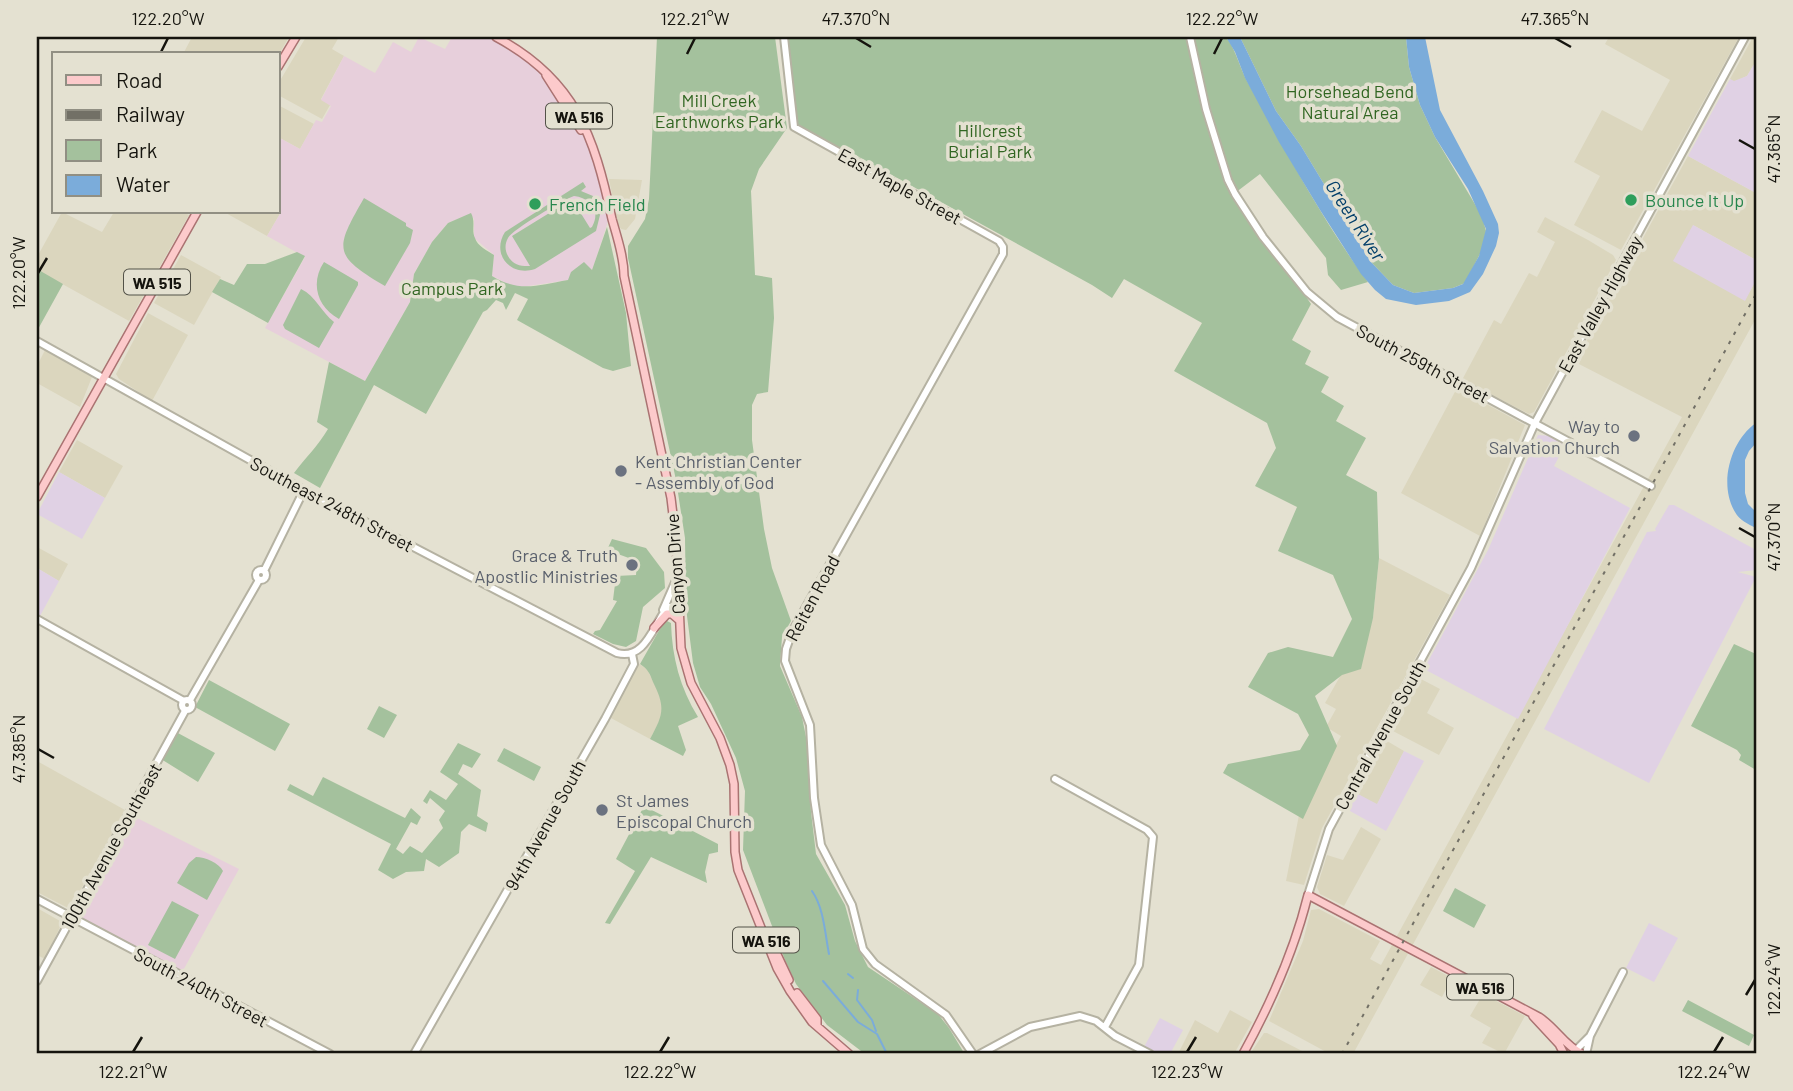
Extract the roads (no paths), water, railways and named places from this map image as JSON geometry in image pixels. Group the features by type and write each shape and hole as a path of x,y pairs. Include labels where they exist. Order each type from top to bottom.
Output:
{"main road":[{"path":"280,64 296,37"},
{"name":"Canyon Drive","path":"496,37 555,79 569,97 590,138 622,257 671,498 681,648 688,675 720,738 730,765 734,784 736,845 745,874 791,984 817,1019 817,1025 849,1054"},
{"name":"WA 515","path":"37,498 196,214"},
{"path":"656,625 667,614 672,614 679,621"},
{"name":"WA 516","path":"1308,895 1544,1020 1573,1054"},
{"name":"Central Avenue South","path":"1242,1054 1280,981 1292,951 1308,895"},
{"name":"WA 516","path":"1533,1016 1561,1047 1573,1054"}],"street":[{"name":"East Maple Street","path":"784,37 794,127 999,241 1003,247"},
{"name":"South 259th Street","path":"1190,37 1206,109 1228,180 1263,237 1307,292 1326,310 1651,486"},
{"name":"East Valley Highway","path":"1535,423 1745,37"},
{"name":"Reiten Road","path":"973,1054 946,1015 875,964 863,949 852,905 821,845 814,798 810,725 787,669 785,655 792,632 1003,254 1003,247"},
{"name":"Southeast 248th Street","path":"37,341 304,490 617,653 632,654"},
{"name":"Central Avenue South","path":"1308,895 1325,837 1471,568 1535,423"},
{"path":"37,619 187,700 259,580 266,578 264,571 304,490"},
{"path":"656,625 678,576"},
{"name":"94th Avenue South","path":"414,1054 605,719 634,664 632,654 643,647 667,608 679,606"},
{"name":"100th Avenue Southeast","path":"37,981 185,711 190,710 187,700"},
{"path":"1055,779 1152,834 1139,965 1105,1027"},
{"name":"South 240th Street","path":"37,899 330,1054"},
{"path":"1573,1054 1590,1036 1623,972"},
{"path":"980,1054 1018,1032 1066,1017 1088,1018 1150,1054"}],"water":[{"path":"1226,37 1240,37 1276,111 1301,146 1371,262 1393,285 1414,293 1453,288 1463,284 1479,256 1486,229 1468,189 1435,137 1420,105 1409,67 1406,37 1425,37 1440,110 1498,224 1496,246 1483,274 1470,292 1449,301 1416,305 1386,299 1375,290 1361,274 1279,142"},
{"path":"1756,423 1756,443 1745,460 1745,493 1748,504 1756,512 1756,528 1741,520 1735,512 1730,501 1728,476 1734,451 1747,431"}],"waterway":[{"path":"812,891 822,913 829,954"},
{"path":"848,974 853,978"},
{"path":"823,981 858,1022 877,1034 887,1054"},
{"path":"858,990 857,1000 872,1020 876,1031"}],"railway":[{"path":"1342,1054 1756,294"}],"place":[{"name":"Bounce It Up","path":"1631,200"},
{"name":"French Field","path":"535,204"},
{"name":"Way to Salvation Church","path":"1634,436"},
{"name":"Kent Christian Center - Assembly of God","path":"621,471"},
{"name":"Grace & Truth Apostlic Ministries","path":"632,565"},
{"name":"St James Episcopal Church","path":"602,810"}],"park label":[{"name":"Horsehead Bend Natural Area","path":"1350,101"},
{"name":"Mill Creek Earthworks Park","path":"719,110"},
{"name":"Hillcrest Burial Park","path":"990,140"},
{"name":"Campus Park","path":"452,288"}],"water label":[{"name":"Green River","path":"1356,220"}]}
